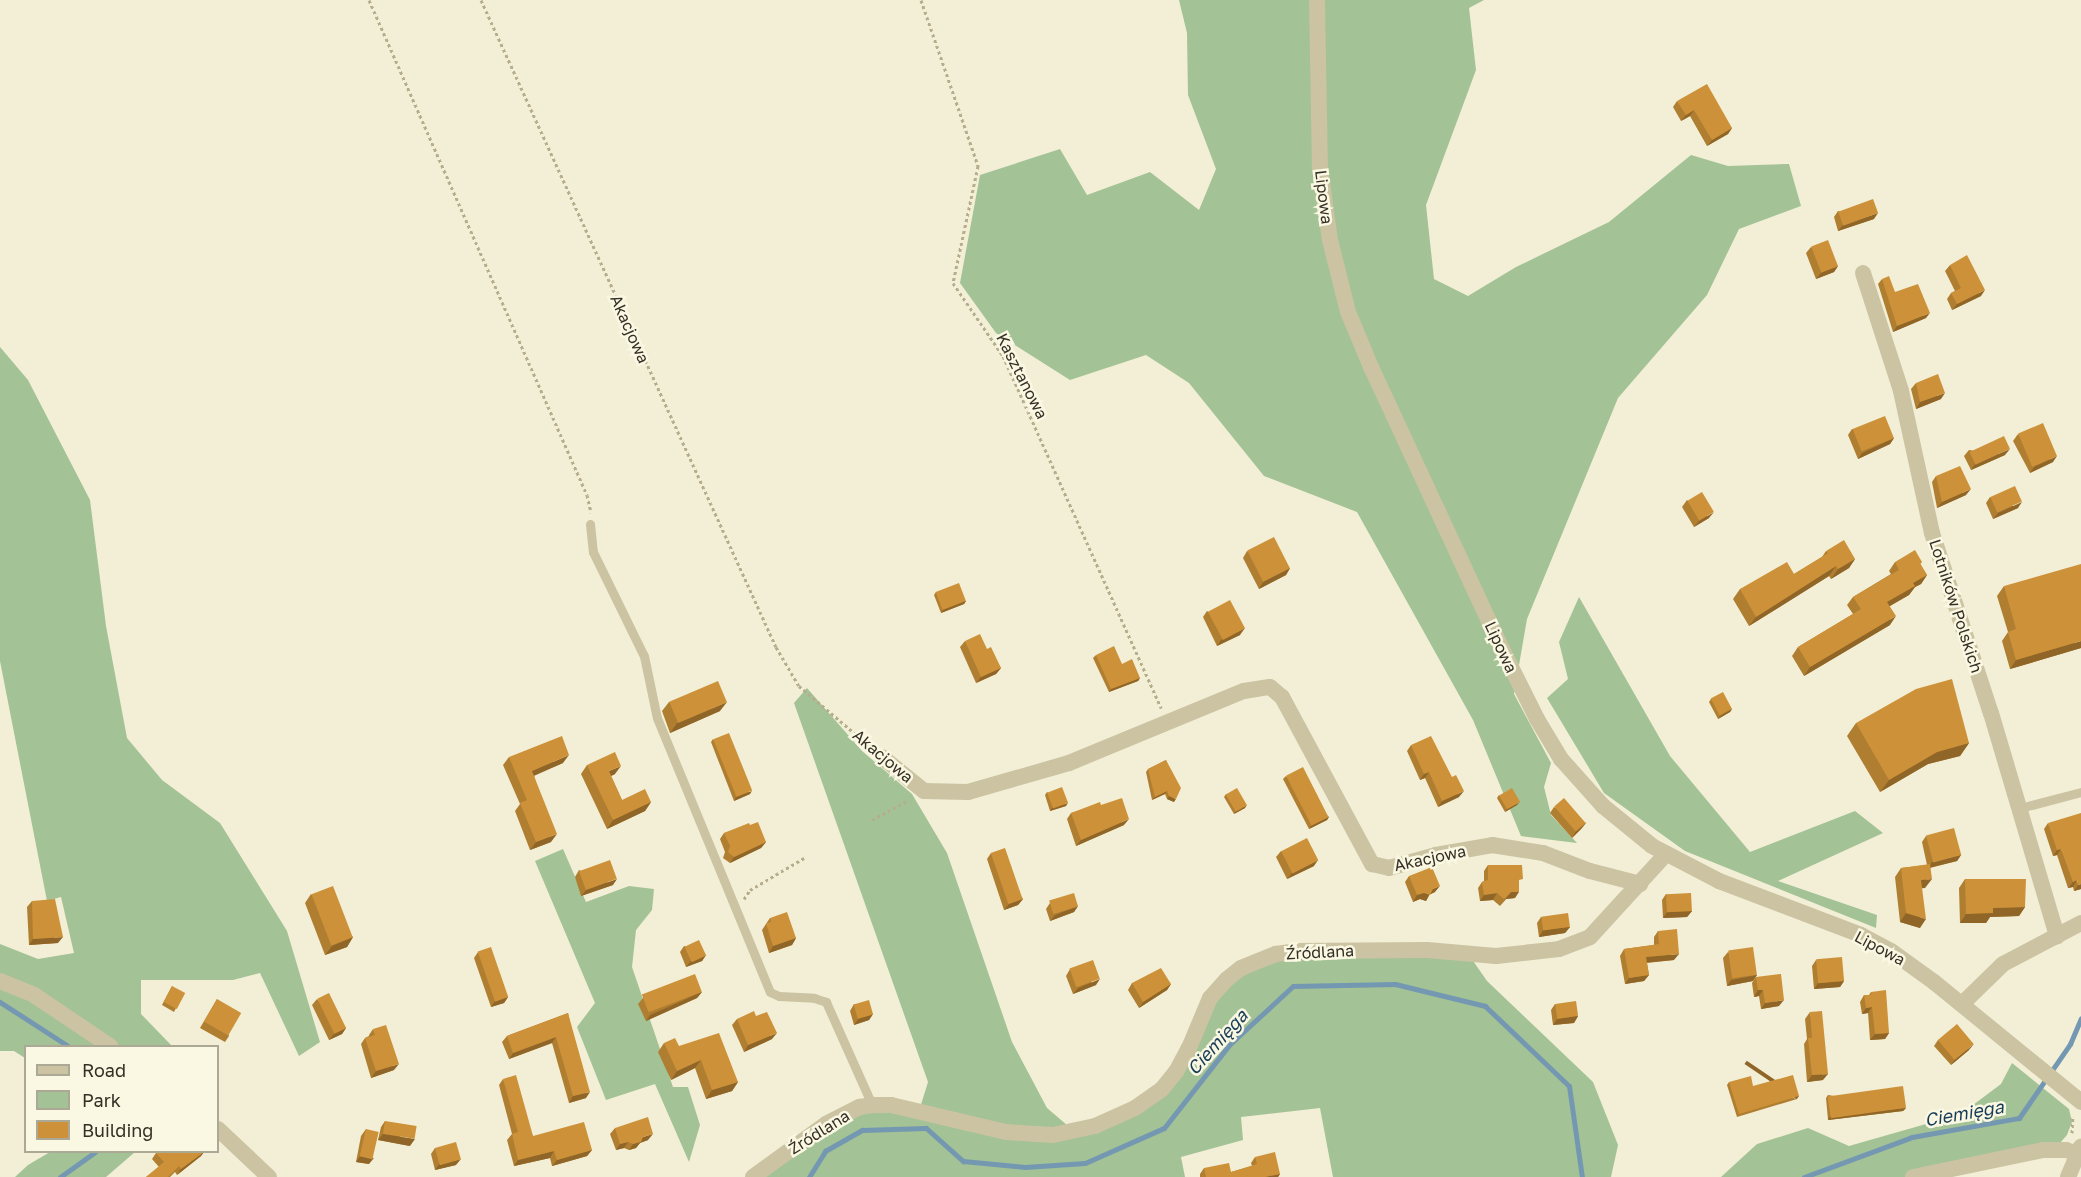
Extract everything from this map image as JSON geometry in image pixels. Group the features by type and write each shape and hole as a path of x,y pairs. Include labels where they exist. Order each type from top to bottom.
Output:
{"street":[{"name":"Lipowa","path":"1317,0 1322,188 1337,271 1360,342 1537,720 1561,759 1593,797 1631,830 1666,854 1719,880 1878,944 1905,960 2076,1098"},
{"name":"Lotników Polskich","path":"1863,273 1901,391 1932,533 2020,808 2057,936"},
{"name":"Akacjowa","path":"882,757 924,791 968,792 1058,766 1244,691 1270,687 1282,697 1372,864 1389,867 1492,845 1543,853 1590,871 1640,884"},
{"name":"Źródlana","path":"753,1177 826,1124 860,1107 872,1105 891,1105 1006,1132 1053,1135 1095,1126 1135,1108 1162,1089 1185,1056 1210,998 1227,979 1241,968 1276,954 1297,951 1427,950 1496,956 1559,949 1590,937 1666,854"},
{"path":"1962,1004 2003,964 2081,923"},
{"path":"0,981 34,995 107,1045"},
{"path":"219,1130 269,1177"},
{"path":"1913,1177 2043,1150 2075,1150 2068,1177"}],"lane":[{"path":"590,524 593,552 644,656 657,718 770,992 779,996 814,998 826,1002 872,1105"},
{"path":"2020,808 2081,792"}],"path":[{"path":"369,0 586,495 591,510 590,524"},
{"name":"Akacjowa","path":"481,0 776,647 799,686 882,757"},
{"name":"Kasztanowa","path":"921,0 978,166 953,283 1003,356 1167,721"},
{"path":"872,820 924,791"},
{"path":"736,911 750,890 804,858"},
{"path":"2075,1150 2074,1117 2064,1102 2076,1098"}],"green space":[{"path":"1179,0 1484,0 1469,8 1476,70 1426,205 1434,279 1468,296 1516,267 1609,222 1691,155 1728,166 1789,164 1801,206 1739,229 1707,295 1618,398 1527,619 1514,694 1551,763 1544,787 1551,815 1577,843 1521,836 1473,720 1357,512 1264,476 1189,383 1146,355 1070,380 996,333 960,283 980,175 1060,149 1087,195 1150,172 1199,210 1216,169 1188,95 1187,33"},
{"path":"0,347 28,380 90,500 106,626 127,738 162,780 220,823 287,931 320,1042 299,1056 260,973 233,980 141,980 141,1014 171,1045 24,1045 24,1057 14,1051 0,1051 0,944 38,959 74,953 61,897 47,901 0,661"},
{"path":"1579,597 1670,756 1750,852 1855,811 1883,833 1778,881 1877,915 1876,928 1685,851 1604,793 1547,698 1568,679 1559,642"},
{"path":"807,688 862,751 912,794 947,853 1012,1042 1047,1108 1074,1131 1152,1098 1227,979 1297,951 1469,955 1487,981 1593,1082 1618,1145 1611,1177 1333,1177 1320,1108 1241,1117 1243,1140 1181,1157 1185,1177 753,1177 860,1107 919,1111 928,1082 794,703"},
{"path":"563,849 586,902 629,886 654,889 652,910 636,930 632,967 673,1087 688,1087 700,1125 689,1162 655,1084 606,1100 577,1027 595,1003 535,861"},
{"path":"2012,1063 2069,1109 2072,1122 2067,1135 2060,1143 1909,1177 1721,1177 1757,1144 1808,1128 1849,1146 1961,1114 2001,1084"},
{"path":"48,1153 134,1153 106,1177 15,1177 28,1165"}],"building":[{"path":"1707,84 1732,128 1712,140 1694,110 1686,115 1677,101"},
{"path":"1873,199 1878,213 1843,226 1838,212"},
{"path":"1828,240 1838,266 1821,273 1811,246"},
{"path":"1967,255 1985,290 1957,304 1951,293 1961,288 1950,265"},
{"path":"1889,276 1895,292 1918,284 1930,313 1897,326 1882,279"},
{"path":"1938,374 1945,393 1920,402 1916,383"},
{"path":"1885,416 1894,438 1862,451 1853,429"},
{"path":"2043,423 2057,456 2032,467 2018,434"},
{"path":"2004,436 2010,449 1975,465 1970,452"},
{"path":"1960,466 1971,489 1942,502 1936,476"},
{"path":"2015,486 2022,502 1997,513 1990,497"},
{"path":"1702,492 1714,512 1699,520 1687,501"},
{"path":"1274,537 1290,568 1263,582 1247,551"},
{"path":"1844,540 1855,559 1838,569 1836,566 1756,617 1740,589 1787,562 1794,574"},
{"path":"1915,550 1927,575 1913,583 1915,586 1887,602 1896,616 1810,667 1798,647 1861,609 1853,597 1899,570 1895,562"},
{"path":"2081,564 2081,641 2016,660 2008,632 2016,629 2004,586"},
{"path":"959,583 966,601 942,610 936,592"},
{"path":"1230,600 1245,628 1223,640 1208,612"},
{"path":"980,634 987,649 991,647 1001,668 981,677 965,641"},
{"path":"1114,646 1122,664 1132,659 1140,678 1111,689 1096,655"},
{"path":"1952,679 1969,743 1937,752 1889,780 1856,723 1916,689"},
{"path":"718,681 727,702 678,723 669,702"},
{"path":"1723,692 1732,709 1720,715 1711,699"},
{"path":"729,733 752,790 736,797 713,739"},
{"path":"562,736 569,755 532,771 557,834 536,842 520,803 527,800 509,757"},
{"path":"1431,736 1452,777 1456,775 1464,791 1442,801 1429,772 1424,774 1411,745"},
{"path":"615,752 621,766 609,771 622,800 645,789 651,802 613,820 587,765"},
{"path":"1166,760 1181,788 1176,799 1169,796 1167,791 1155,797 1148,769"},
{"path":"1303,767 1328,817 1311,826 1286,776"},
{"path":"1062,787 1068,803 1053,809 1047,793"},
{"path":"1237,788 1247,805 1236,812 1226,794"},
{"path":"1512,788 1520,802 1507,809 1499,795"},
{"path":"1122,798 1129,819 1081,840 1071,813 1100,802 1101,805"},
{"path":"1564,798 1586,823 1576,831 1554,807"},
{"path":"2081,813 2081,884 2078,885 2077,880 2073,882 2061,849 2057,850 2048,823"},
{"path":"758,822 766,842 734,857 728,852 730,846 724,833 749,823 750,825"},
{"path":"1954,828 1961,855 1933,863 1926,836"},
{"path":"1307,838 1318,860 1293,873 1281,851"},
{"path":"1005,848 1023,899 1008,904 991,853"},
{"path":"610,860 617,879 586,890 579,871"},
{"path":"1930,864 1932,879 1921,880 1926,919 1906,913 1901,868"},
{"path":"1488,865 1522,865 1523,879 1519,880 1519,892 1511,892 1504,899 1497,893 1484,895 1482,882 1488,880"},
{"path":"1432,867 1440,886 1433,889 1430,895 1424,893 1417,895 1409,876"},
{"path":"1965,879 2026,879 2025,907 1993,908 1993,913 1966,914"},
{"path":"333,886 353,937 331,946 312,894"},
{"path":"1074,893 1078,906 1053,914 1049,901"},
{"path":"1691,893 1692,911 1667,912 1666,894"},
{"path":"55,899 63,937 33,939 32,901"},
{"path":"787,912 796,938 773,946 766,923 771,922 770,918"},
{"path":"1568,913 1570,927 1543,931 1541,917"},
{"path":"1677,929 1679,954 1646,957 1649,975 1629,978 1624,949 1659,944 1658,931"},
{"path":"699,940 706,955 692,962 684,947"},
{"path":"491,947 508,997 495,1002 478,952"},
{"path":"1753,947 1757,975 1732,978 1728,950"},
{"path":"1842,957 1844,981 1818,983 1816,959"},
{"path":"1093,960 1100,979 1076,987 1070,969"},
{"path":"1161,968 1171,984 1143,1002 1132,983"},
{"path":"695,974 702,992 649,1012 642,994"},
{"path":"1781,974 1784,1000 1765,1003 1763,990 1758,990 1756,977"},
{"path":"172,986 185,993 177,1009 164,1002"},
{"path":"1886,990 1889,1033 1875,1034 1872,1007 1866,1008 1864,995"},
{"path":"329,993 346,1028 334,1034 317,999"},
{"path":"217,999 241,1013 228,1036 204,1022"},
{"path":"869,1000 873,1014 858,1019 854,1004"},
{"path":"1576,1001 1578,1016 1557,1019 1555,1004"},
{"path":"754,1011 756,1016 767,1012 777,1033 748,1045 737,1019"},
{"path":"1822,1011 1828,1074 1812,1075 1808,1038 1812,1038 1810,1012"},
{"path":"568,1013 590,1092 573,1096 556,1037 513,1053 507,1036"},
{"path":"1957,1024 1974,1044 1955,1060 1938,1040"},
{"path":"386,1025 399,1064 376,1071 365,1038 375,1035 373,1029"},
{"path":"719,1033 738,1082 712,1090 701,1060 677,1071 664,1043 675,1038 679,1046"},
{"path":"516,1075 533,1136 584,1122 592,1150 557,1160 554,1151 518,1160 512,1134 518,1132 503,1079"},
{"path":"1793,1075 1799,1096 1739,1114 1729,1082 1751,1076 1753,1086"},
{"path":"1903,1086 1906,1108 1831,1118 1828,1097"},
{"path":"648,1117 653,1134 643,1137 641,1142 620,1144 615,1128"},
{"path":"385,1121 417,1126 415,1139 383,1134"},
{"path":"366,1129 379,1132 372,1159 360,1156"},
{"path":"456,1142 461,1159 440,1165 435,1148"},
{"path":"1275,1152 1280,1174 1265,1177 1206,1177 1204,1168 1229,1163 1231,1172 1257,1164 1255,1157"},
{"path":"156,1153 203,1153 181,1169 179,1166 168,1177 146,1177 164,1162"}],"waterway":[{"name":"Ciemięga","path":"809,1177 825,1151 862,1130 926,1128 963,1161 1025,1167 1085,1163 1164,1128 1229,1045 1293,986 1395,984 1485,1006 1569,1086 1582,1177"},
{"name":"Ciemięga","path":"0,1002 66,1045"},
{"name":"Ciemięga","path":"1804,1177 1912,1137 2019,1118 2070,1044 2081,1018"},
{"name":"Ciemięga","path":"60,1177 94,1153"}]}
